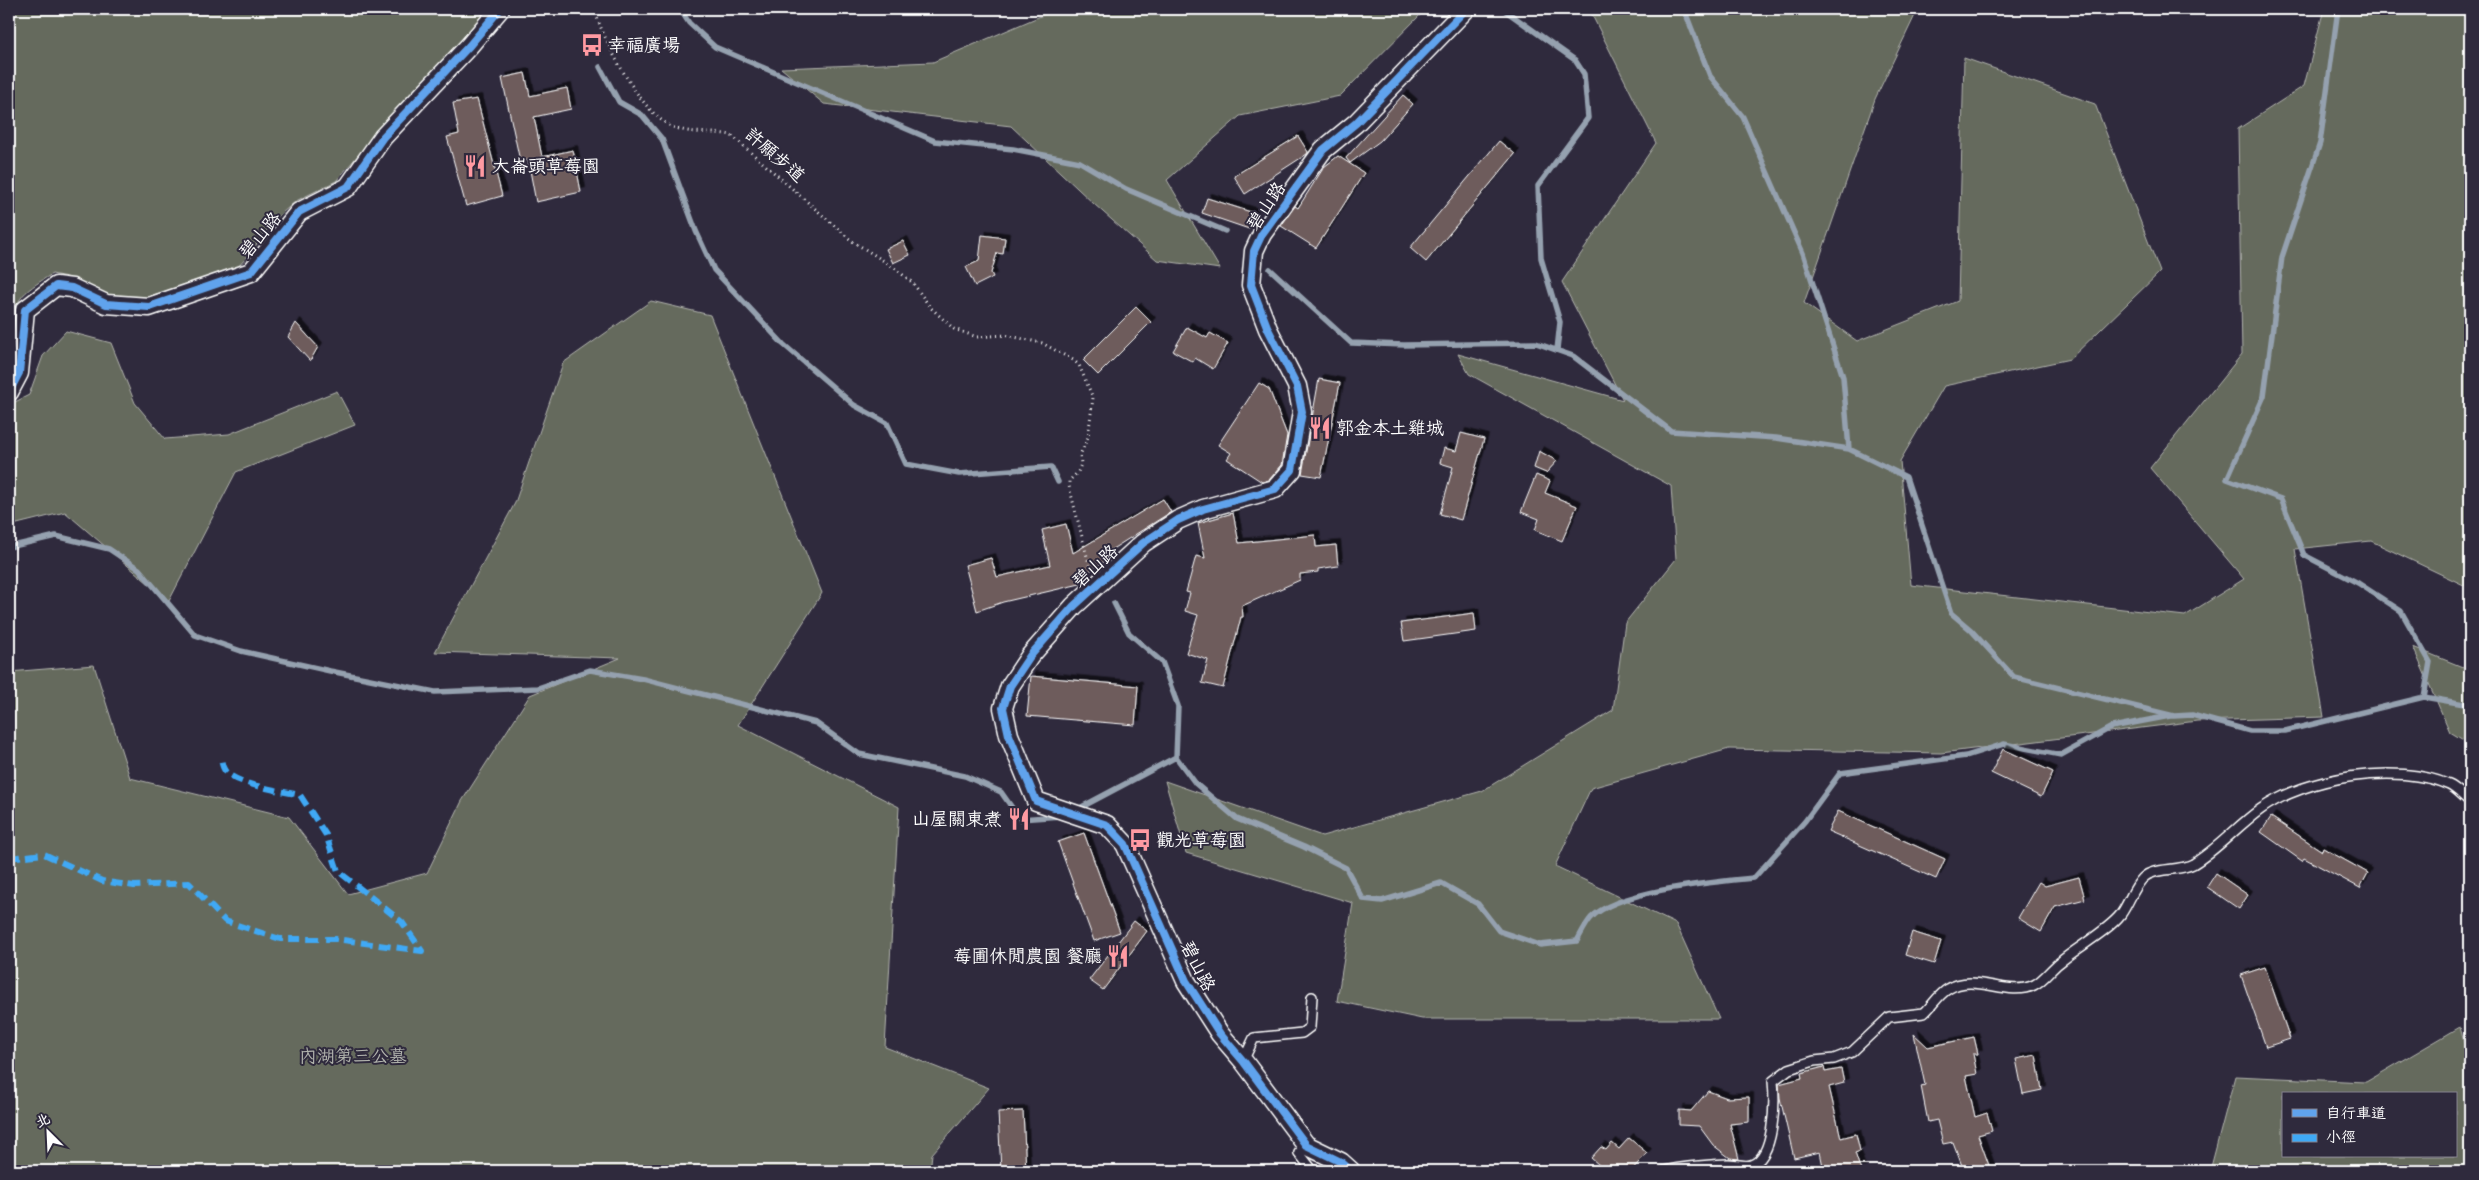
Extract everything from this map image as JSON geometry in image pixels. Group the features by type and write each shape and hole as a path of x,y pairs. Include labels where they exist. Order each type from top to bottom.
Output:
{"street":[{"name":"碧山路","path":"9,392 19,373 25,310 56,286 72,288 106,304 148,307 251,272 299,212 348,187 383,137 469,46 500,9"},
{"name":"碧山路","path":"1351,1171 1341,1162 1306,1145 1243,1061 1220,1034 1186,981 1125,844 1108,825 1036,801 1009,735 1003,708 1010,686 1030,656 1096,586 1143,543 1178,520 1203,509 1274,489 1292,470 1302,412 1298,386 1268,329 1251,286 1254,252 1262,234 1323,150 1356,122 1466,9"}],"lane":[{"path":"1664,1171 1681,1166 1750,1165 1763,1157 1768,1142 1775,1105 1773,1081 1789,1070 1814,1061 1834,1059 1852,1052 1889,1017 1924,1013 1948,989 1969,982 2014,988 2034,985 2121,914 2144,877 2158,871 2180,870 2193,864 2213,850 2261,809 2276,801 2305,789 2367,774 2392,772 2442,783 2451,786 2467,799 2470,797"},
{"path":"1243,1061 1254,1038 1302,1033 1310,1027 1312,997"},
{"path":"1306,1145 1299,1153 1312,1171"}],"path":[{"path":"528,9 535,9"}],"green space":[{"path":"9,9 489,9 468,42 401,105 336,181 296,201 275,219 248,256 235,270 137,300 110,298 67,277 52,274 26,292 21,298 14,313 9,336"},
{"path":"1057,9 1426,9 1340,96 1240,116 1167,180 1220,269 1157,260 1011,126 824,104 781,68 933,62"},
{"path":"1592,9 1918,9 1875,99 1804,303 1857,341 1958,301 1964,58 2095,104 2160,272 2070,359 1944,386 1900,461 1911,585 2185,616 2244,579 2150,468 2242,354 2238,129 2304,86 2324,9 2470,9 2470,588 2371,541 2295,549 2324,717 2197,721 1941,753 1729,749 1591,788 1555,866 1676,924 1719,1019 1422,1019 1337,1001 1353,903 1186,853 1165,781 1322,836 1482,791 1613,710 1625,623 1676,559 1671,486 1469,374 1458,354 1623,400 1562,282 1656,143 1590,11"},
{"name":"內湖第三公墓","path":"651,301 710,315 822,593 738,725 899,807 885,1047 989,1088 932,1154 930,1171 9,1171 9,672 94,665 130,778 289,817 348,894 427,873 462,801 530,695 620,658 435,652 515,503 563,363"},
{"path":"66,331 111,343 135,403 165,439 229,434 337,391 355,425 236,472 169,601 65,512 9,526 9,405 29,395 43,356"},
{"path":"2413,647 2470,670 2470,744 2450,732"},
{"path":"2460,1027 2470,1065 2470,1171 2216,1171 2211,1167 2235,1076 2366,1082"}],"building":[{"path":"525,73 530,96 567,88 571,109 534,117 542,157 573,150 581,192 536,202 528,160 520,161 502,78"},
{"path":"1403,95 1413,104 1380,141 1350,163 1346,158"},
{"name":"大崙頭草莓園","path":"477,99 502,196 466,206 447,137 459,134 453,103"},
{"path":"1298,136 1308,152 1307,154 1245,194 1234,176"},
{"path":"1499,141 1515,154 1426,262 1410,248"},
{"path":"1338,156 1364,173 1316,248 1281,226 1295,206 1298,208 1324,167"},
{"path":"1207,198 1254,213 1249,229 1202,213"},
{"path":"982,235 1005,238 1003,254 997,253 991,273 993,277 975,286 966,267 979,261"},
{"path":"903,241 910,255 893,263 886,249"},
{"path":"1136,307 1151,322 1098,375 1083,360"},
{"path":"296,323 318,347 310,361 288,337"},
{"path":"1187,327 1207,338 1210,333 1228,343 1213,369 1195,358 1193,362 1173,351"},
{"name":"郭金本土雞城","path":"1319,379 1340,383 1321,477 1302,474"},
{"path":"1259,383 1269,389 1287,435 1282,465 1269,480 1262,482 1227,459 1231,453 1218,445"},
{"path":"1461,433 1484,439 1461,520 1440,514 1453,467 1440,463 1444,448 1456,451"},
{"path":"1539,451 1557,461 1546,473 1534,468"},
{"path":"1536,475 1550,481 1545,493 1577,506 1562,541 1535,530 1539,519 1521,512"},
{"path":"1163,499 1171,512 1106,553 1108,559 1079,578 1080,584 1003,602 977,611 965,565 991,558 997,577 1050,565 1042,530 1066,524 1073,553"},
{"path":"1233,513 1239,543 1315,535 1316,547 1336,545 1338,566 1318,569 1318,572 1300,574 1300,580 1242,606 1243,617 1241,617 1223,688 1202,683 1208,660 1186,653 1198,615 1185,611 1190,593 1186,592 1196,556 1205,558 1198,523"},
{"path":"1474,613 1476,631 1404,641 1401,623"},
{"path":"1031,676 1138,686 1135,725 1027,716"},
{"path":"2003,749 2053,772 2041,797 1991,773"},
{"path":"1838,811 1945,859 1936,879 1828,831"},
{"path":"2271,817 2322,851 2323,848 2368,873 2360,888 2304,858 2302,861 2261,832"},
{"path":"1084,833 1120,932 1094,941 1058,842"},
{"path":"2216,873 2248,895 2239,909 2207,887"},
{"path":"2079,877 2085,899 2055,907 2041,932 2018,918 2039,882 2045,886"},
{"name":"莓圃休閒農園 餐廳","path":"1134,921 1147,931 1103,990 1089,980"},
{"path":"1912,932 1941,941 1934,964 1905,955"},
{"path":"2265,967 2290,1039 2266,1047 2241,975"},
{"path":"1914,1034 1928,1047 1974,1037 1978,1054 1973,1054 1977,1074 1966,1076 1975,1117 1987,1113 1992,1131 1978,1135 1991,1171 1964,1171 1953,1142 1943,1144 1937,1120 1928,1122 1921,1086 1925,1085"},
{"path":"2036,1055 2042,1090 2023,1094 2016,1059"},
{"path":"1824,1067 1825,1072 1841,1069 1844,1083 1829,1087 1841,1138 1856,1134 1860,1151 1855,1153 1861,1171 1824,1171 1820,1152 1794,1158 1780,1098 1779,1084 1802,1078 1801,1073"},
{"path":"1708,1091 1727,1098 1749,1097 1749,1122 1730,1124 1739,1159 1730,1158 1713,1145 1699,1126 1679,1125 1679,1110 1691,1111"},
{"path":"1023,1111 1026,1171 1001,1171 998,1112"},
{"path":"1629,1138 1647,1153 1631,1171 1606,1171 1591,1158 1601,1147 1606,1150 1612,1143 1619,1149"}],"waterway":[{"path":"680,9 689,23 715,47 935,141 1013,149 1080,162 1126,189 1225,231"},
{"path":"1503,9 1575,60 1584,74 1588,118 1538,186 1541,258 1560,322 1557,350"},
{"path":"1684,9 1710,76 1743,117 1803,253 1843,377 1849,449"},
{"path":"2338,9 2320,143 2282,257 2264,396 2227,479 2281,499 2304,555 2358,583 2401,611 2430,662 2424,697 2470,705"},
{"path":"600,67 619,102 642,115 662,139 696,231 714,270 783,344 854,405 887,423 906,464 959,474 1051,467 1058,482"},
{"path":"1270,269 1351,343 1404,345 1536,343 1573,356 1671,431 1776,438 1849,449 1906,477 1951,613 1971,630 2014,677 2174,716 2192,715 2250,731 2285,731 2424,697"},
{"path":"9,547 56,536 109,549 139,569 195,635 241,651 435,692 538,688 590,670 643,679 816,723 859,754 965,776 1001,792 1020,819 1061,816"},
{"path":"1114,603 1129,633 1162,662 1178,706 1176,757 1196,784 1237,819 1304,847 1346,868 1363,899 1382,901 1441,883 1478,904 1499,931 1540,945 1577,941 1591,918 1604,908 1644,894 1692,885 1754,878 1805,821 1840,773 1966,756 2004,744 2061,755 2112,727 2170,716"},
{"path":"1076,810 1176,757"}],"marked path":[{"path":"9,858 44,854 102,881 134,886 189,883 225,921 280,939 336,939 422,951 402,922 338,871 326,835 300,795 240,781 232,777 225,770 221,758"}],"cycle path":[{"path":"9,392 19,373 25,310 56,286 72,288 106,304 149,307 251,272 299,212 348,187 383,137 469,46 500,9"},
{"path":"1351,1171 1341,1162 1306,1145 1244,1062 1220,1034 1186,981 1125,844 1107,825 1036,801 1009,735 1003,708 1010,686 1030,656 1074,606 1143,543 1178,520 1203,509 1275,489 1292,470 1302,412 1297,386 1268,329 1251,285 1254,251 1262,234 1323,150 1356,123 1466,9"}],"place":[{"name":"幸福廣場","path":"592,45"},
{"name":"大崙頭草莓園","path":"475,166"},
{"name":"郭金本土雞城","path":"1320,428"},
{"name":"山屋關東煮","path":"1019,819"},
{"name":"觀光草莓園","path":"1140,840"},
{"name":"莓圃休閒農園 餐廳","path":"1118,956"}]}
